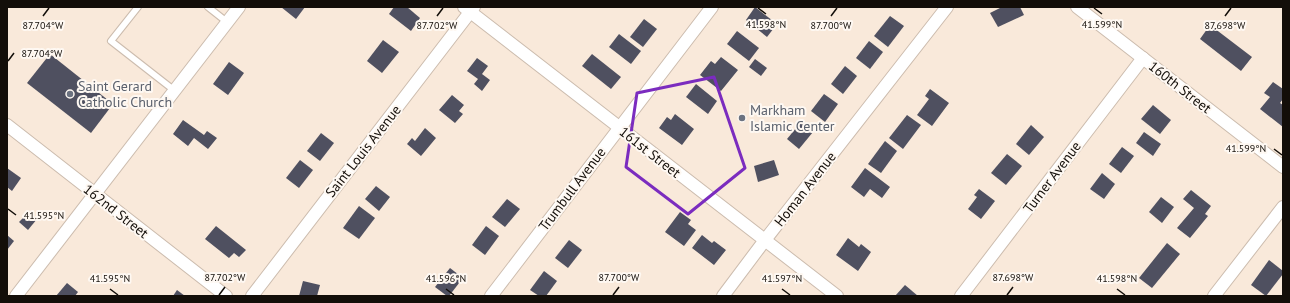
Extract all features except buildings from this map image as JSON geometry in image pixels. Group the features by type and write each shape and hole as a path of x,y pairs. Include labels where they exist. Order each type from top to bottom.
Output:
{"street":[{"path":"16,296 239,7"},
{"name":"Trumbull Avenue","path":"491,296 712,7"},
{"name":"Homan Avenue","path":"723,296 947,7"},
{"name":"160th Street","path":"1077,7 1283,167"},
{"name":"161st Street","path":"470,9 619,128 838,296"},
{"name":"Saint Louis Avenue","path":"252,296 470,9"},
{"name":"Turner Avenue","path":"961,296 1143,58"},
{"name":"162nd Street","path":"7,125 226,296"},
{"path":"1214,296 1283,207"}],"lane":[{"path":"138,7 111,41 175,90"},
{"path":"208,7 227,22"}],"highlighted area":[{"path":"714,77 745,168 688,214 626,167 637,93"}],"place":[{"name":"Saint Gerard Catholic Church","path":"70,94"},
{"name":"Markham Islamic Center","path":"742,118"}]}
